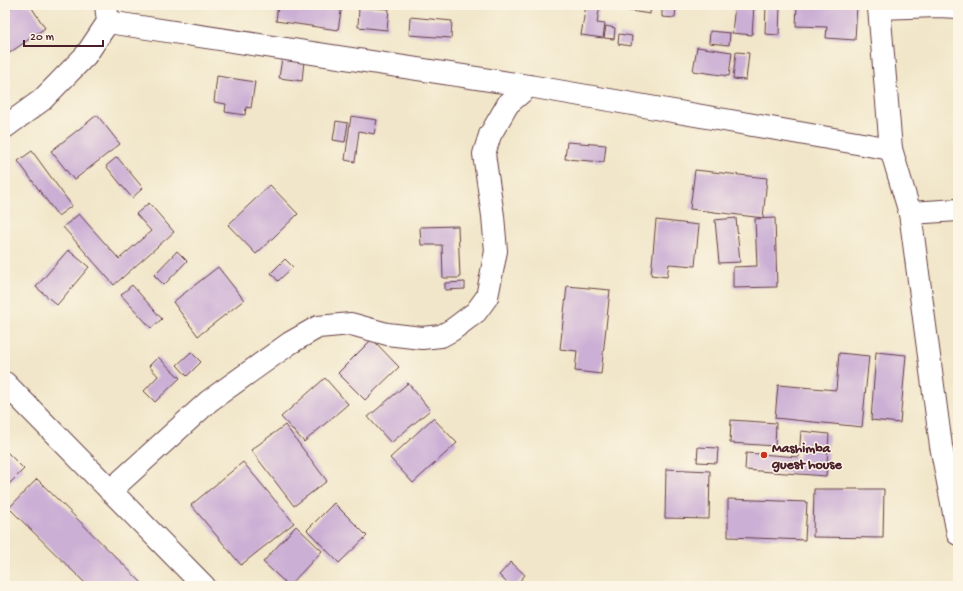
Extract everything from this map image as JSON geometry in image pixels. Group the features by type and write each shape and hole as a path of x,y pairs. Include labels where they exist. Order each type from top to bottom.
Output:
{"street":[{"path":"958,7 879,6 891,149 910,213 941,446 958,534"},
{"path":"5,128 42,100 86,55 107,14 891,149"},
{"path":"110,491 209,401 283,347 318,327 351,324 387,334 422,338 441,336 452,330 476,312 487,297 496,252 494,216 484,154 490,135 508,104 529,86"},
{"path":"910,213 958,210"},
{"path":"5,383 204,586"}],"building":[{"path":"15,5 30,5 45,28 8,54 5,50 5,12"},
{"path":"278,5 342,5 338,30 276,21"},
{"path":"586,5 600,5 597,23 605,24 603,38 581,35"},
{"path":"625,5 651,5 650,14 624,10"},
{"path":"662,5 676,5 675,18 662,17"},
{"path":"735,5 754,5 752,35 732,33"},
{"path":"766,5 780,5 779,35 765,34"},
{"path":"797,5 857,5 855,40 826,38 827,27 796,26"},
{"path":"359,7 389,9 387,30 358,27"},
{"path":"410,17 452,21 451,38 409,35"},
{"path":"606,26 615,28 614,39 604,38"},
{"path":"710,31 730,33 729,45 709,43"},
{"path":"619,34 632,36 631,46 618,44"},
{"path":"697,47 732,52 729,76 693,71"},
{"path":"736,52 749,53 746,80 733,79"},
{"path":"282,58 304,61 302,81 279,78"},
{"path":"217,76 255,82 251,108 246,107 245,115 225,112 226,104 214,102"},
{"path":"97,115 120,144 74,180 51,151"},
{"path":"351,116 377,120 374,134 359,131 355,162 345,160"},
{"path":"336,121 348,123 345,142 333,140"},
{"path":"567,142 606,145 604,162 565,159"},
{"path":"32,151 72,206 58,216 18,161"},
{"path":"117,157 143,188 132,198 106,166"},
{"path":"695,170 767,178 763,218 690,209"},
{"path":"270,185 298,214 256,254 228,225"},
{"path":"149,203 174,232 114,285 63,227 79,214 119,259 151,231 136,214"},
{"path":"736,218 740,262 719,263 715,220"},
{"path":"775,218 777,287 733,288 733,267 757,266 755,219"},
{"path":"656,220 699,225 695,266 669,264 667,277 651,275"},
{"path":"458,226 460,278 443,278 442,245 421,245 420,227"},
{"path":"68,250 89,267 57,305 36,287"},
{"path":"177,251 187,261 164,285 154,275"},
{"path":"285,259 293,267 278,281 271,273"},
{"path":"218,267 244,300 198,336 173,302"},
{"path":"465,282 465,289 445,290 445,283"},
{"path":"132,285 162,319 151,328 121,295"},
{"path":"567,286 610,290 601,374 575,371 577,351 560,349"},
{"path":"372,339 399,367 365,400 338,373"},
{"path":"191,352 201,362 187,376 177,365"},
{"path":"876,352 906,355 900,423 871,420"},
{"path":"839,353 869,356 862,427 775,418 778,385 836,390"},
{"path":"158,357 180,378 155,402 144,391 158,376 149,366"},
{"path":"325,378 348,404 304,442 281,417"},
{"path":"408,383 430,410 391,443 368,417"},
{"path":"433,418 457,443 413,483 390,458"},
{"path":"731,420 776,423 775,446 730,443"},
{"path":"285,425 327,481 294,506 251,450"},
{"path":"801,431 829,434 826,476 745,470 746,453 799,457"},
{"path":"698,447 718,448 717,463 697,462"},
{"path":"5,450 24,469 5,488"},
{"path":"243,462 294,523 241,565 191,505"},
{"path":"666,469 710,471 709,519 665,518"},
{"path":"37,479 145,586 88,586 9,508"},
{"path":"814,489 884,489 883,538 813,537"},
{"path":"728,499 807,502 805,540 728,537"},
{"path":"334,503 367,536 339,563 307,530"},
{"path":"296,526 322,551 289,586 263,562"},
{"path":"511,562 525,575 515,586 510,586 499,575"}],"place":[{"name":"Mashimba guest house","path":"764,455"}]}
